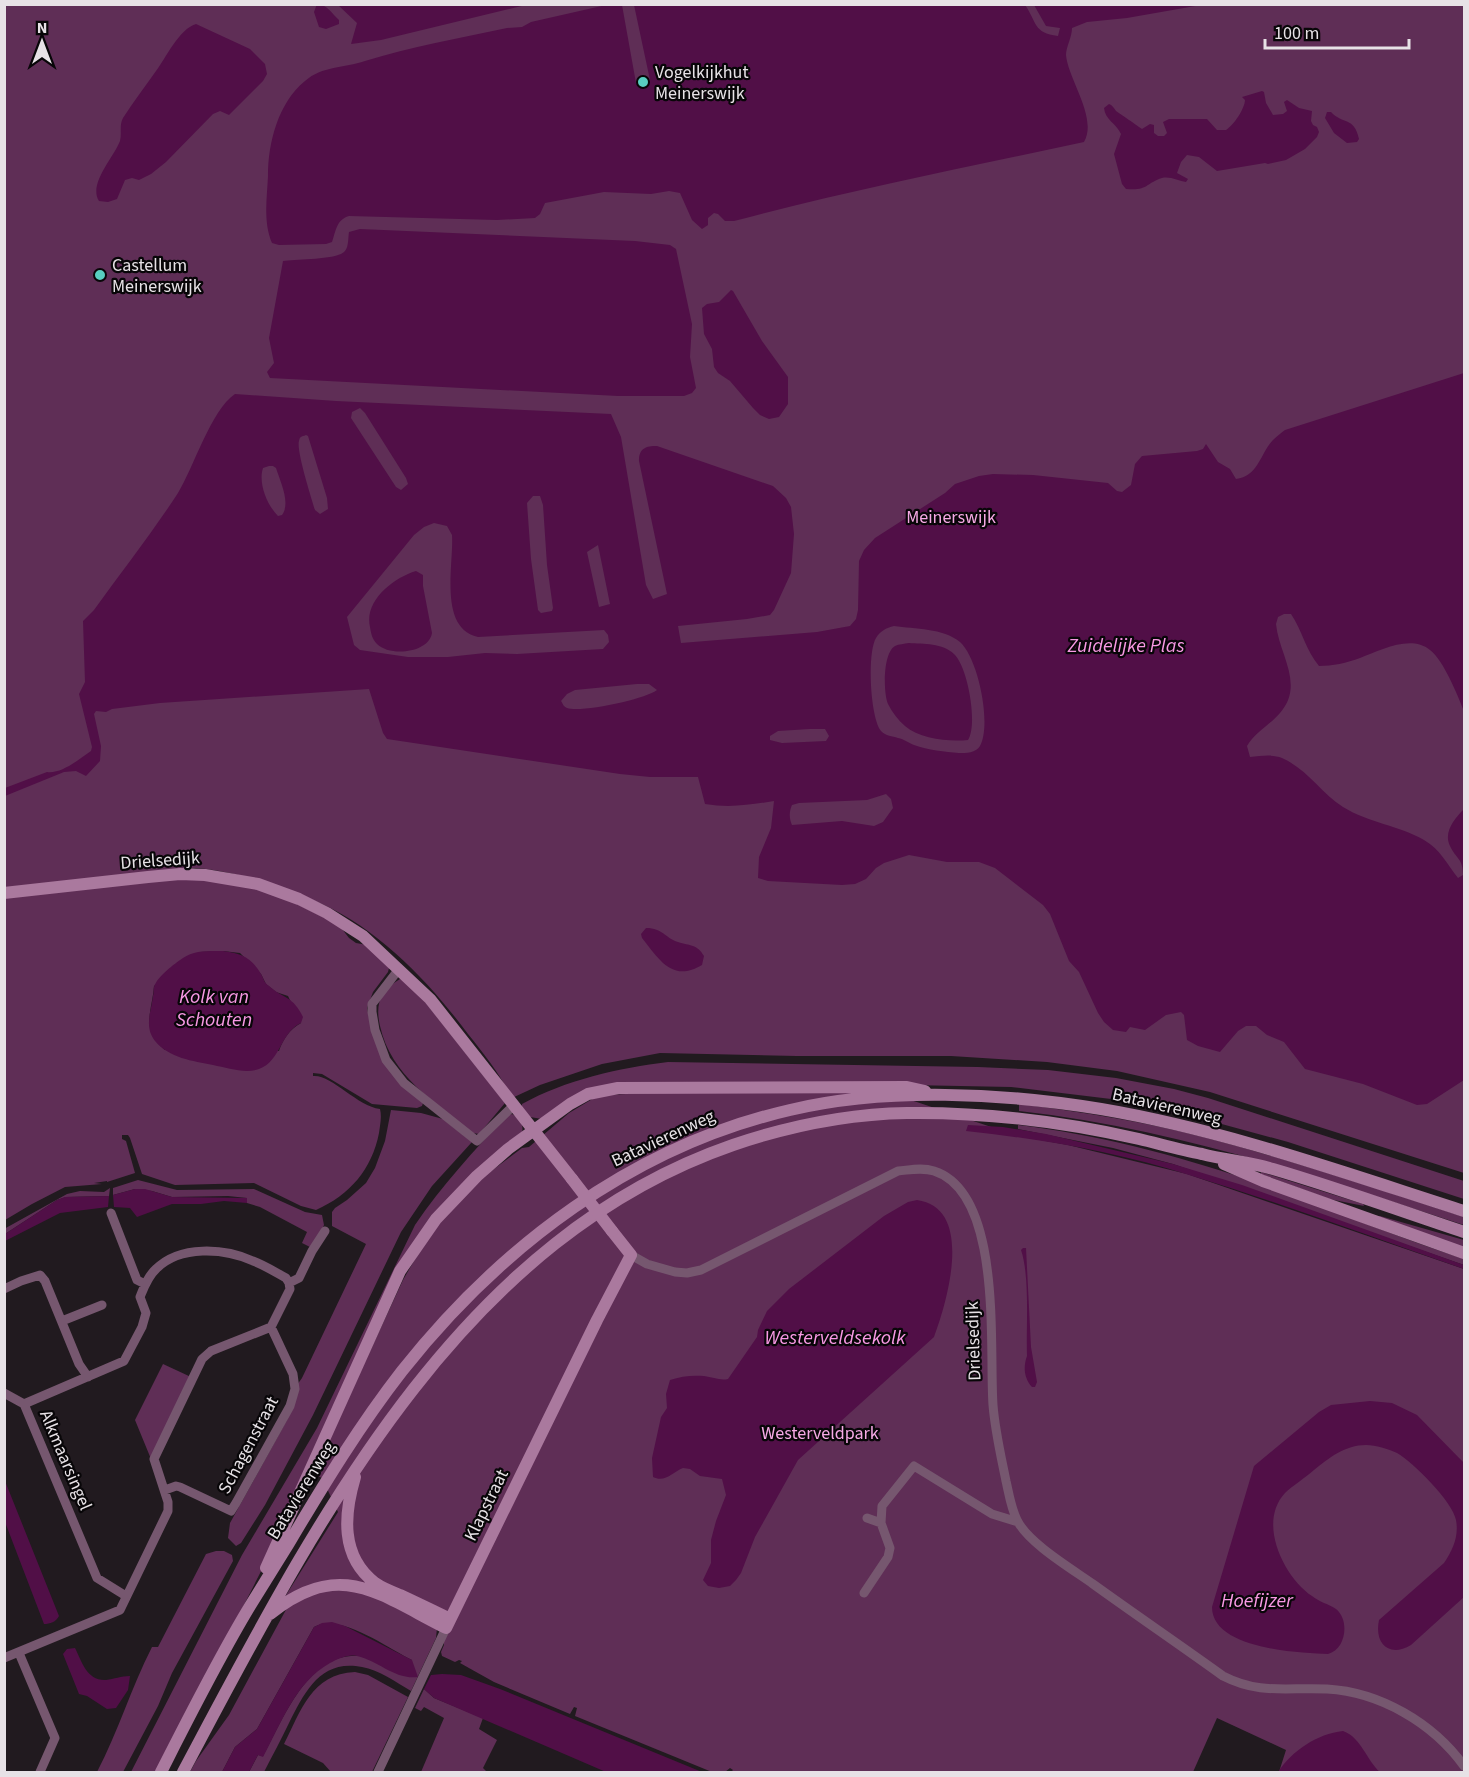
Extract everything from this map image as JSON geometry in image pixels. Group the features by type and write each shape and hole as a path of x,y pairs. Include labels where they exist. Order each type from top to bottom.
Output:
{"main road":[{"name":"Drielsedijk","path":"4,893 180,874 224,877 258,884 327,913 363,936 430,999 631,1255"},
{"path":"264,1583 265,1570 400,1271 425,1233 451,1201 508,1149 534,1130 580,1098 607,1089 907,1087 947,1095"},
{"name":"Batavierenweg","path":"161,1773 248,1608 349,1446 402,1371 430,1338 488,1278 536,1236 575,1205 659,1155 716,1131 753,1120 790,1110 842,1101 947,1095 1019,1098 1137,1116 1236,1140 1334,1169 1464,1212"},
{"name":"Batavierenweg","path":"183,1773 265,1619 336,1499 386,1425 445,1351 476,1316 514,1279 556,1243 606,1206 651,1180 711,1153 793,1128 837,1120 903,1113 969,1114 1051,1124 1138,1139 1268,1167 1392,1206 1464,1232"},
{"name":"Batavierenweg","path":"1201,1154 1263,1180 1464,1253"},
{"name":"Klapstraat","path":"448,1624 631,1255"},
{"path":"359,1464 352,1487 346,1522 348,1542 353,1556 367,1576 376,1584 448,1624"},
{"path":"265,1619 297,1594 326,1585 355,1585 448,1624"}],"street":[{"path":"399,969 372,1004 380,1047 393,1072 477,1141 513,1106"},
{"name":"Drielsedijk","path":"631,1255 660,1269 694,1272 749,1247 898,1171 932,1170 945,1176 963,1194 981,1230 987,1272 993,1405 1009,1495 1018,1522 1047,1551 1223,1676 1260,1689 1326,1689 1350,1691 1371,1697 1391,1705 1428,1730 1464,1766"},
{"path":"4,1658 120,1610 168,1512 165,1490 154,1459 202,1359 211,1351 271,1327 290,1288 286,1278 252,1260 213,1250 191,1252 170,1259 156,1269 145,1284 137,1280 111,1213"},
{"path":"289,1283 299,1278 312,1251 325,1232"},
{"path":"4,1290 40,1275 45,1281 79,1364 88,1377"},
{"name":"Alkmaarsingel","path":"126,1596 97,1578 24,1404 124,1362 142,1327 146,1313 140,1297 145,1284"},
{"path":"62,1321 102,1305"},
{"name":"Schagenstraat","path":"165,1490 180,1487 231,1512 290,1406 295,1389 292,1374 271,1327"},
{"path":"4,1393 24,1404"},
{"path":"864,1593 886,1563 890,1548 880,1523 882,1506 914,1466 992,1514 1008,1521 1018,1522"},
{"path":"867,1518 880,1523"},
{"name":"Klapstraat","path":"378,1773 448,1624"},
{"path":"19,1653 56,1738 40,1773"}],"green space":[{"name":"Meinerswijk","path":"5,5 1464,5 1464,1173 1210,1092 1117,1071 1047,1062 951,1056 660,1053 602,1064 540,1085 512,1098 486,1057 453,1015 403,960 344,915 314,900 243,876 196,868 5,888"},
{"path":"185,877 240,884 281,896 339,925 349,938 356,943 367,945 389,968 373,992 367,1008 374,1039 391,1072 423,1103 422,1106 417,1108 372,1104 322,1074 313,1073 313,1076 328,1080 362,1102 380,1109 381,1115 376,1146 365,1169 349,1189 316,1210 301,1206 254,1183 175,1185 142,1174 130,1138 128,1135 122,1135 122,1139 126,1141 135,1173 107,1182 94,1183 102,1184 65,1187 5,1220 5,897","holes":["200,952 240,953 261,974 266,984 276,992 288,996 301,1023 287,1035 279,1051 165,1050 157,1043 150,1028 154,986"]},
{"path":"400,979 411,984 505,1103 479,1134 473,1133 416,1087 404,1074 386,1044 380,1026 379,1005 388,988"},
{"path":"668,1062 978,1067 1048,1070 1116,1078 1208,1098 1464,1181 1464,1199 1288,1142 1218,1123 1111,1099 1011,1087 609,1085 542,1119 530,1117 522,1109 522,1104 574,1082 612,1072"},
{"name":"Westerveldpark","path":"707,1091 890,1093 1018,1136 1068,1145 1187,1174 1464,1269 1464,1772 1279,1772 1286,1750 1217,1718 1193,1772 731,1772 733,1770 730,1768 725,1772 712,1772 575,1716 577,1708 574,1707 570,1714 494,1682 460,1663 462,1661 455,1662 442,1656 444,1622 362,1583 332,1582 283,1600 338,1512 322,1478 313,1474 403,1280 442,1220 482,1178 522,1148 529,1147 569,1113 599,1095"},
{"path":"1019,1104 1114,1118 1207,1138 1464,1217 1464,1225 1244,1156 1133,1129 1019,1111"},
{"path":"391,1110 421,1113 443,1119 472,1142 432,1186 401,1232 313,1415 265,1505 241,1543 236,1546 228,1538 230,1523 287,1420 297,1385 366,1244 332,1226 332,1212 366,1183 375,1168 385,1141"},
{"path":"512,1114 521,1122 522,1133 428,1225 282,1530 159,1772 131,1772 242,1555 317,1428 415,1225 459,1169 506,1116"},
{"path":"1018,1125 1106,1140 1221,1171 1464,1259 1464,1265 1173,1164 1113,1148 1018,1129"},
{"path":"1261,1172 1364,1206 1329,1199 1261,1174"},
{"path":"138,1180 177,1190 254,1189 305,1212 322,1215 324,1225 314,1245 310,1247 302,1243 307,1232 260,1207 247,1203 247,1198 172,1197 135,1189 113,1195 113,1188"},
{"path":"110,1188 109,1196 66,1197 57,1200 5,1234 4,1229 67,1194 80,1191 104,1192"},
{"path":"1378,1217 1464,1240 1464,1248"},
{"path":"163,1364 191,1377 151,1459 135,1420"},
{"path":"224,1551 232,1555 233,1561 172,1673 158,1706 123,1772 97,1772 152,1647 158,1647 206,1554"},
{"path":"359,1589 437,1628 436,1638 411,1691 381,1674 362,1667 347,1666 325,1673 316,1680 301,1700 264,1772 249,1772 258,1755 263,1756 297,1694 321,1668 335,1660 351,1656 412,1660 350,1628 336,1624 314,1627 257,1729 235,1747 222,1772 190,1772 229,1715 288,1606 312,1592"},
{"path":"355,1672 368,1675 408,1697 372,1772 331,1772 323,1763 284,1744 309,1696 328,1679 340,1674"},
{"path":"424,1689 434,1698 483,1718 479,1729 497,1740 483,1768 487,1772 421,1772 444,1718 424,1707 421,1711 415,1708"}],"water":[{"path":"317,4 329,10 339,20 339,24 326,29 319,27 314,12"},
{"path":"338,5 526,5 381,40 351,44 357,23"},
{"path":"606,5 622,5 636,83 645,89 650,80 634,5 1025,5 1040,29 1050,35 1058,36 1060,28 1046,26 1034,5 1201,5 1127,18 1087,22 1072,28 1066,55 1085,110 1087,132 1084,142 865,189 734,221 725,221 714,213 708,218 708,225 702,229 692,220 680,193 669,191 651,194 604,192 545,203 540,214 535,218 497,220 349,216 339,223 332,242 279,245 272,243 267,227 266,210 268,163 276,124 288,100 312,76 326,70 417,47 507,28 522,27 531,22"},
{"path":"196,24 250,49 265,64 267,74 263,81 229,115 220,111 213,114 166,162 151,174 139,180 132,178 125,180 117,199 108,202 99,201 96,194 99,179 120,141 123,118 173,44 184,32"},
{"path":"1262,91 1273,115 1287,111 1284,102 1287,100 1299,108 1312,111 1311,121 1319,132 1305,149 1286,160 1217,171 1199,157 1187,155 1181,162 1177,173 1188,179 1186,182 1165,178 1143,188 1133,189 1126,189 1122,184 1114,154 1121,134 1105,112 1104,108 1109,104 1142,129 1150,124 1154,125 1154,133 1164,136 1167,133 1163,122 1169,119 1207,119 1217,130 1226,130 1241,112 1245,103 1242,97"},
{"path":"1327,112 1331,112 1354,127 1359,139 1357,142 1347,143 1334,133 1325,118"},
{"path":"360,229 635,241 670,245 676,249 692,324 690,357 696,388 692,393 684,396 618,396 270,378 267,372 274,363 269,338 283,261 326,258 341,254 347,247 349,232"},
{"path":"731,290 762,341 788,377 788,404 779,417 769,419 760,415 730,381 718,373 714,367 712,349 704,334 702,308 707,304 719,302"},
{"name":"Zuidelijke Plas","path":"1464,373 1464,711 1450,678 1440,662 1430,650 1422,645 1395,645 1350,661 1319,666 1291,614 1284,614 1278,617 1276,624 1291,680 1287,702 1280,713 1247,746 1250,757 1275,756 1291,763 1343,807 1424,840 1439,852 1458,878 1463,875 1462,865 1450,846 1448,836 1454,821 1464,809 1464,1080 1427,1104 1417,1105 1363,1084 1305,1069 1284,1042 1267,1035 1256,1026 1246,1026 1238,1031 1220,1052 1198,1046 1187,1040 1184,1015 1181,1012 1166,1015 1145,1030 1130,1027 1126,1032 1113,1030 1098,1013 1079,972 1069,961 1050,914 1043,905 995,868 979,862 947,862 909,855 884,863 866,879 855,884 768,881 758,878 759,857 771,828 774,801 740,806 705,804 698,777 650,777 620,774 387,739 369,689 160,703 112,709 106,712 96,711 94,714 101,746 100,761 86,776 76,771 64,772 5,796 5,788 47,772 59,771 91,751 92,747 79,694 85,682 83,621 94,610 168,508 184,483 210,426 226,402 235,394 611,414 621,437 646,585 653,599 667,594 639,461 646,447 657,446 773,486 786,498 791,507 794,534 791,573 774,610 770,615 747,619 678,626 681,643 817,632 850,626 856,619 858,610 859,561 864,550 875,538 945,493 955,484 993,474 1033,475 1108,483 1117,491 1122,492 1131,485 1135,464 1142,456 1197,451 1203,449 1206,444 1218,462 1230,469 1236,479 1249,474 1254,469 1274,439 1285,430","holes":["360,408 365,413 406,478 408,484 401,490 396,487 351,418 352,412","308,436 327,498 328,509 320,514 315,510 302,464 299,446 300,438","269,466 276,468 285,498 282,515 278,516 267,500 263,468","533,496 540,496 543,505 547,565 553,608 552,611 541,613 538,610 527,503","434,523 447,526 452,535 451,594 457,621 465,631 478,637 604,630 609,642 603,649 517,654 485,653 448,657 408,657 360,650 354,645 347,617 414,535","598,545 610,604 599,607 587,552","894,626 945,634 960,642 967,650 977,676 984,708 983,736 976,750 959,753 931,749 914,745 881,731 877,724 872,699 871,657 876,638","637,684 649,684 657,690 627,701 585,709 567,708 561,701 575,690","825,729 829,736 826,741 782,743 770,740 770,736 778,731","886,794 891,799 893,808 883,822 874,826 842,821 792,825 790,820 792,805 867,800"]},
{"path":"416,571 423,575 432,633 429,640 417,649 391,651 377,644 371,634 369,617 371,608 390,585"},
{"path":"909,643 944,648 954,654 959,661 964,671 972,710 971,733 968,740 944,740 918,734 905,726 891,710 885,691 888,656 895,646"},
{"path":"646,928 660,931 674,940 696,947 704,956 702,965 692,970 682,971 667,966 642,938 641,934"},
{"name":"Kolk van Schouten","path":"202,951 223,951 241,955 250,960 266,984 292,1001 303,1017 301,1023 289,1033 272,1060 259,1069 236,1070 182,1058 161,1047 150,1030 149,1019 154,988 162,975 187,955"},
{"path":"968,1125 1003,1127 1046,1134 1173,1164 1242,1185 1464,1265 1464,1269 1292,1209 1162,1167 1079,1147 966,1131"},
{"path":"135,1189 145,1189 172,1197 247,1198 247,1203 224,1201 172,1204 137,1217 130,1208 114,1207 113,1195"},
{"path":"109,1196 108,1207 60,1213 5,1241 5,1234 57,1200 65,1197"},
{"name":"Westerveldsekolk","path":"917,1200 935,1207 946,1220 951,1238 950,1280 934,1337 798,1460 755,1537 736,1580 730,1586 719,1588 708,1586 703,1580 711,1563 711,1540 726,1495 722,1479 700,1476 690,1469 683,1468 665,1478 653,1477 652,1458 661,1417 667,1408 666,1394 670,1380 696,1376 728,1379 757,1337 767,1311 789,1289 884,1216 908,1202"},
{"path":"1026,1248 1031,1347 1037,1382 1035,1387 1029,1384 1025,1372 1027,1302 1026,1273 1021,1250"},
{"name":"Hoefijzer","path":"1370,1401 1392,1403 1417,1415 1464,1463 1464,1597 1411,1645 1396,1650 1390,1649 1381,1642 1379,1620 1444,1563 1454,1543 1457,1526 1448,1503 1422,1473 1404,1458 1382,1447 1370,1445 1351,1447 1332,1457 1285,1493 1277,1505 1273,1519 1278,1549 1292,1576 1312,1596 1333,1607 1340,1614 1344,1634 1339,1647 1328,1654 1279,1650 1241,1640 1226,1632 1216,1621 1212,1607 1254,1466 1319,1412 1331,1405"},
{"path":"5,1481 59,1616 51,1623 44,1624 5,1522"},
{"path":"332,1622 345,1626 412,1660 418,1677 402,1676 357,1656 347,1656 333,1661 318,1671 298,1692 263,1757 258,1755 249,1772 222,1772 235,1747 257,1729 314,1627"},
{"path":"75,1648 86,1670 94,1677 106,1680 130,1676 128,1690 116,1708 107,1709 87,1696 79,1694 63,1654 67,1649"},
{"path":"431,1675 461,1675 500,1689 702,1772 606,1772 434,1698 424,1689"},
{"path":"1343,1731 1355,1739 1380,1772 1278,1772 1306,1744"}],"place":[{"name":"Vogelkijkhut Meinerswijk","path":"643,82"},
{"name":"Castellum Meinerswijk","path":"100,275"}]}
